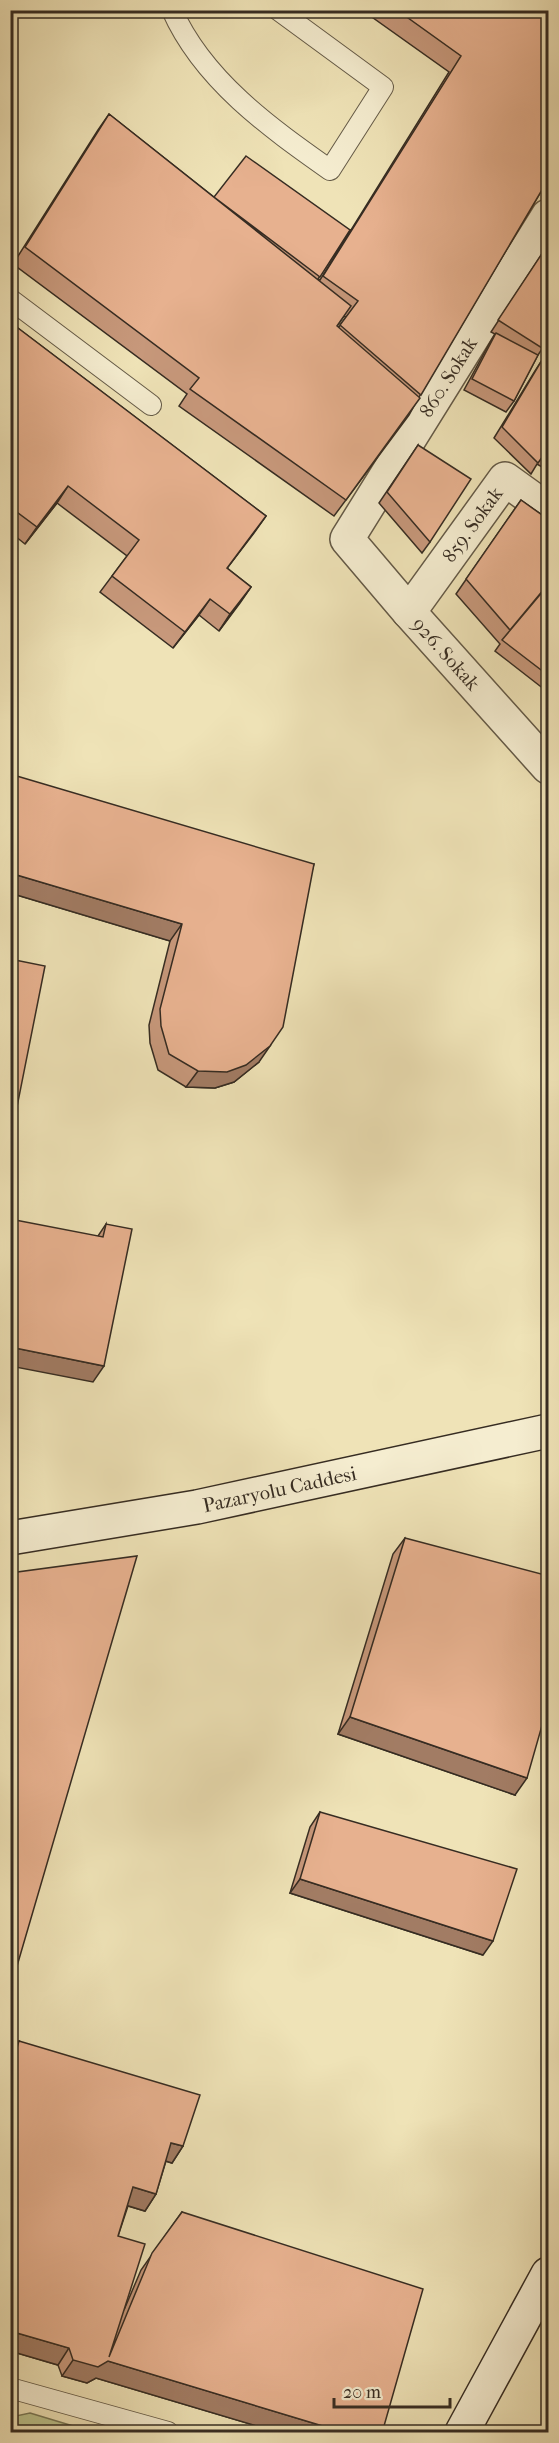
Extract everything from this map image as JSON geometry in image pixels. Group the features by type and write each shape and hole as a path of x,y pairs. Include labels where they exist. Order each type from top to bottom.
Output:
{"street":[{"name":"860. Sokak","path":"347,539 548,217"},
{"name":"859. Sokak","path":"409,612 505,479 549,510"},
{"name":"926. Sokak","path":"347,539 409,612 544,751"},
{"name":"Pazaryolu Caddesi","path":"10,1538 197,1507 549,1431"},
{"path":"462,2433 549,2274"}],"lane":[{"path":"172,10 183,35 220,82 279,135 330,170 383,87 278,10"},
{"path":"10,299 151,405"},
{"path":"10,2388 168,2433"}],"green space":[{"path":"30,2413 93,2432 11,2432 11,2417"}],"building":[{"path":"10,10 23,10 10,28"},
{"path":"397,10 549,10 549,178 421,395 340,325 358,301 323,276 461,56"},
{"path":"109,114 351,306 337,326 420,398 346,500 190,389 199,378 25,247"},
{"path":"246,156 350,230 320,277 214,197"},
{"path":"549,243 549,340 542,348 498,320"},
{"path":"10,322 266,516 227,568 251,587 230,614 210,599 185,632 112,576 139,540 68,486 37,527 10,507"},
{"path":"496,333 538,355 514,401 472,379"},
{"path":"542,360 549,365 549,455 545,453 538,463 502,427"},
{"path":"418,445 471,479 430,542 387,492"},
{"path":"521,500 549,520 549,583 510,630 466,579"},
{"path":"549,584 549,676 502,640"},
{"path":"10,774 314,864 283,1027 270,1046 246,1065 227,1072 198,1071 169,1054 161,1026 160,1009 182,924 10,873"},
{"path":"10,959 45,966 12,1132 10,1131"},
{"path":"10,1219 103,1237 106,1224 132,1229 104,1366 10,1347"},
{"path":"405,1538 549,1576 549,1701 527,1778 350,1717"},
{"path":"137,1556 10,1990 10,1573"},
{"path":"320,1812 517,1869 493,1941 300,1879"},
{"path":"19,2041 200,2095 183,2146 171,2143 156,2194 133,2187 118,2236 145,2244 109,2357 152,2253 182,2212 423,2289 382,2433 346,2433 108,2361 98,2367 73,2360 69,2348 10,2331 10,2072"}]}
